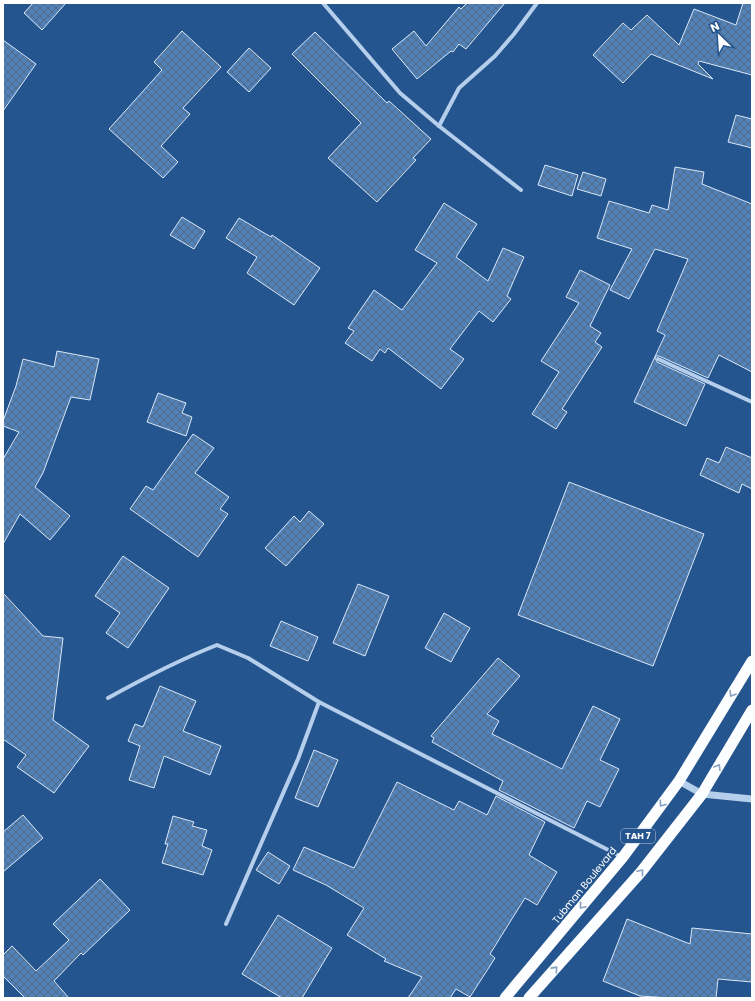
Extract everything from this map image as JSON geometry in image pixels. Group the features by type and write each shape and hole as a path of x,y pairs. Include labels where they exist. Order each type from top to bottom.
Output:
{"highway":[{"name":"Tubman Boulevard","path":"505,998 623,857 679,781 752,661"},
{"name":"TAH 7","path":"529,998 641,872 702,794 752,710"}],"street":[{"path":"323,3 400,92 439,126 520,190"},
{"path":"439,126 459,88 494,56 514,34 537,3"},
{"path":"658,359 752,402"},
{"path":"108,698 149,675 218,645 248,658 319,702 623,857"},
{"path":"226,924 298,759 319,702"},
{"path":"679,781 702,794 752,799"}],"building":[{"path":"33,3 66,3 42,30 24,13"},
{"path":"467,3 505,3 466,49 459,44 453,52 451,51 417,79 392,49 414,31 426,46 459,7 461,9"},
{"path":"743,3 752,3 752,75 699,61 698,64 713,79 651,54 623,83 593,55 623,23 631,30 647,15 679,45 694,9 736,25"},
{"path":"182,31 221,67 183,108 190,114 161,146 178,162 163,178 109,129 162,70 154,62"},
{"path":"315,32 387,103 389,101 431,139 413,158 416,160 377,202 328,158 361,123 292,54"},
{"path":"3,40 36,64 3,111"},
{"path":"249,48 271,68 249,92 227,72"},
{"path":"736,115 752,119 752,148 728,142"},
{"path":"545,165 578,175 572,196 538,185"},
{"path":"675,167 704,172 702,184 752,204 752,372 719,355 708,378 659,356 656,356 655,358 657,362 705,384 686,426 634,402 665,335 657,331 688,259 655,249 629,299 610,290 632,249 597,238 609,201 649,213 652,205 668,210"},
{"path":"583,172 606,179 601,196 577,189"},
{"path":"444,203 477,224 456,257 488,281 503,248 524,257 507,296 511,299 493,322 479,311 450,349 464,359 441,389 388,348 385,353 380,349 372,361 345,343 354,331 348,328 374,290 402,310 437,263 415,250"},
{"path":"182,217 205,231 194,249 170,235"},
{"path":"239,218 271,237 272,235 320,268 294,305 247,273 257,257 226,238"},
{"path":"580,270 610,285 590,326 601,333 595,342 602,347 562,409 567,412 556,429 532,414 559,372 541,361 579,303 566,297"},
{"path":"57,351 99,359 90,400 71,397 43,473 35,487 70,516 50,540 20,514 3,544 3,459 19,432 3,426 3,421 16,386 23,359 54,367"},
{"path":"158,393 186,403 182,413 192,417 186,436 147,422"},
{"path":"193,434 214,448 195,473 229,497 220,509 228,514 198,557 130,509 146,486 153,490"},
{"path":"726,447 752,458 752,489 742,484 739,493 700,475 707,458 719,463"},
{"path":"569,482 704,534 653,666 518,615"},
{"path":"309,511 324,524 286,566 265,548 294,516 300,522"},
{"path":"123,556 169,588 128,648 106,633 120,613 95,596"},
{"path":"358,584 389,596 365,656 333,643"},
{"path":"3,593 43,636 63,638 53,720 89,746 54,793 17,767 26,755 3,739"},
{"path":"444,613 470,628 451,662 425,648"},
{"path":"281,621 318,637 308,661 270,646"},
{"path":"498,658 520,676 487,714 499,721 492,734 562,769 593,706 620,719 600,760 619,769 600,807 587,801 574,828 499,790 503,781 432,742 434,738 431,736"},
{"path":"160,686 196,701 183,731 221,746 210,775 164,756 154,788 129,780 140,746 128,741 135,724 143,727"},
{"path":"314,750 338,760 318,807 295,798"},
{"path":"397,782 454,810 459,801 487,815 496,796 545,822 529,855 557,872 537,905 525,898 490,954 495,958 470,997 456,989 450,998 408,998 422,977 384,961 386,959 347,935 364,908 326,885 293,870 304,847 354,868"},
{"path":"23,815 43,838 3,872 3,832"},
{"path":"173,816 194,822 192,826 207,830 202,846 212,850 203,875 162,863 168,844 165,844"},
{"path":"268,852 290,866 279,884 256,870"},
{"path":"100,879 130,910 83,955 81,953 54,981 69,998 25,998 3,976 3,955 12,946 36,971 69,940 53,924"},
{"path":"278,915 332,948 302,998 282,998 242,974"},
{"path":"627,919 690,944 692,928 752,934 752,982 718,979 716,998 670,998 640,996 603,981"}]}
